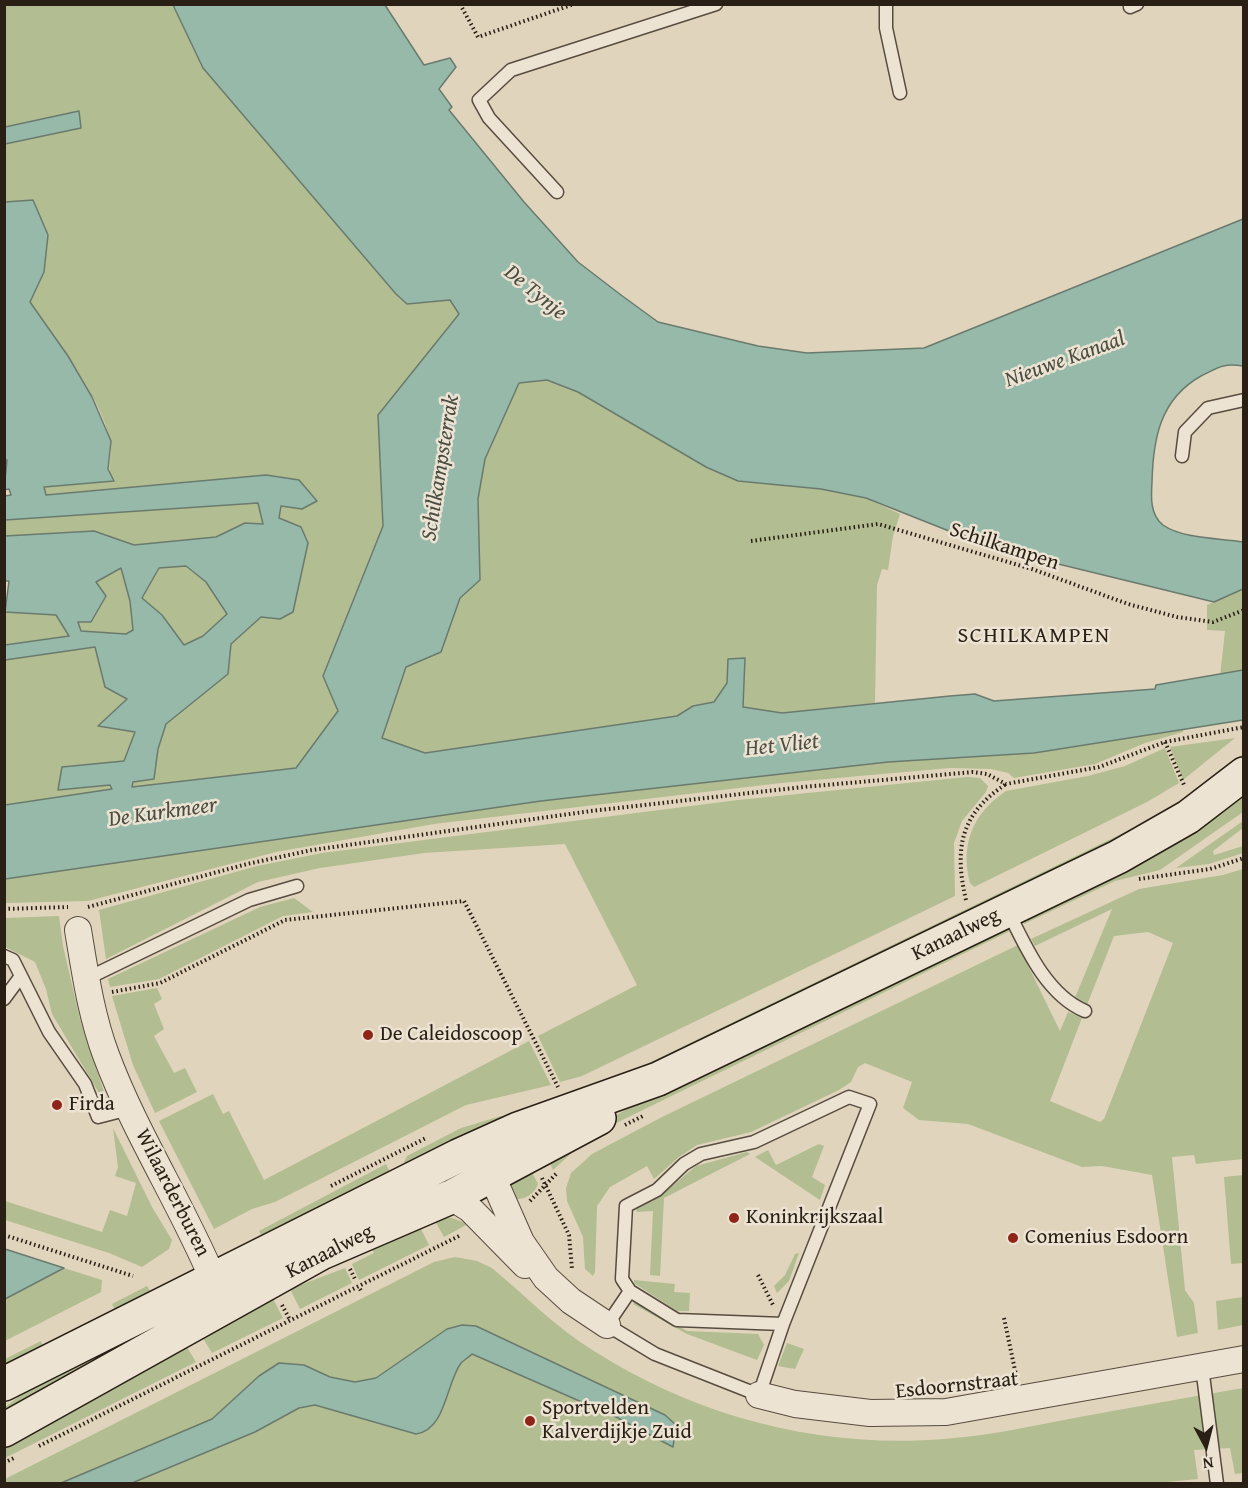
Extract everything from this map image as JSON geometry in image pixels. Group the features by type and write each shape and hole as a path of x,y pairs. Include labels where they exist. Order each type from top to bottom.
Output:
{"main road":[{"name":"Kanaalweg","path":"4,1384 458,1156 518,1129 658,1079 1007,910 1153,838 1188,817 1244,774"},
{"name":"Kanaalweg","path":"4,1430 321,1253 451,1197 492,1176 608,1112 658,1079"}],"street":[{"name":"Wilaarderburen","path":"79,915 86,979 106,1054 129,1109 213,1279 225,1288 256,1291"},
{"name":"Esdoornstraat","path":"458,1156 473,1159 492,1176 521,1242 546,1278"},
{"name":"Esdoornstraat","path":"451,1197 478,1216 519,1261 546,1278 571,1301 607,1325"},
{"name":"Wilaarderburen","path":"189,1328 207,1300 213,1279"},
{"name":"Esdoornstraat","path":"759,1395 795,1404 849,1411 914,1414 946,1412 1244,1359"}],"lane":[{"path":"557,192 489,118 479,100 511,70 716,4"},
{"path":"886,4 886,28 900,93"},
{"path":"1182,456 1185,432 1208,408 1244,400"},
{"path":"86,979 249,900 297,886"},
{"path":"1007,910 1031,958 1070,1005 1085,1011"},
{"name":"Wilaarderburen","path":"4,956 13,960 50,1032 85,1084 98,1117 129,1109"},
{"path":"4,999 21,976"},
{"path":"759,1395 783,1324 870,1104 849,1097 754,1142 701,1154 684,1164 657,1190 626,1206 622,1279 630,1291 677,1320 783,1324"},
{"path":"607,1325 630,1291"},
{"name":"Esdoornstraat","path":"607,1325 655,1354 759,1395"},
{"path":"1202,1367 1217,1484"}],"path":[{"path":"460,4 478,37 574,4"},
{"name":"Schilkampen","path":"751,541 879,524 1032,570 1128,604 1177,617 1213,622 1244,610"},
{"path":"966,902 959,856 967,824 989,795 1006,784 1099,767 1165,742 1244,727"},
{"path":"1165,742 1182,781"},
{"path":"4,909 79,915 279,856 403,836 591,811 886,779 974,772 987,774 1006,784"},
{"path":"1129,882 1168,873 1210,869 1244,858"},
{"path":"111,992 160,983 285,920 464,901 561,1093"},
{"path":"546,1186 569,1235 573,1272"},
{"path":"4,1235 133,1276"},
{"path":"758,1275 783,1324"},
{"path":"1004,1318 1016,1375"}],"shaded area":[{"path":"5,5 173,5 204,68 396,294 407,304 450,300 459,314 378,415 383,526 351,605 339,711 296,768 131,787 132,782 154,779 158,749 166,724 228,674 231,644 261,617 280,619 301,527 279,518 281,505 302,509 317,501 266,475 46,495 44,487 113,481 110,470 111,445 105,423 87,387 30,302 44,272 33,200 5,202 5,144 80,128 79,111 5,127"},
{"path":"547,380 578,392 706,467 738,481 822,489 866,498 900,514 893,536 888,570 882,569 877,585 875,703 782,713 743,707 745,658 729,659 727,684 714,703 693,706 677,716 425,753 382,738 406,667 441,652 460,598 480,580 478,499 485,459 519,383"},
{"path":"258,503 263,525 245,523 216,537 134,545 94,531 5,536 5,520"},
{"path":"185,566 206,582 227,615 203,636 184,645 162,615 142,598 159,568"},
{"path":"121,568 130,601 134,630 126,634 81,631 78,622 91,622 96,582"},
{"path":"1243,589 1243,670 1220,676 1225,631 1207,630 1207,605"},
{"path":"4,612 56,614 69,636 5,645"},
{"path":"95,647 105,687 127,699 99,726 135,731 124,761 62,767 58,790 111,785 113,789 5,805 4,660"},
{"path":"1183,729 1183,732 1145,743 1095,764 1014,778 1008,773 991,769 950,768 781,783 434,824 276,852 88,901 5,903 4,879 541,801 888,762 1034,753"},
{"path":"1235,738 1183,780 1170,747"},
{"path":"1165,748 1179,783 1147,802 974,887 970,883 967,855 972,831 977,819 985,809 1006,791 1088,776 1125,766"},
{"path":"1243,754 1243,757 1220,778 1152,825 636,1077 593,1090 1146,822 1209,783"},
{"path":"967,777 980,778 988,786 986,792 962,821 954,843 955,896 582,1076 560,1082 538,1036 637,985 565,844 424,853 320,868 258,882 106,959 99,910 257,866 322,853 738,800"},
{"path":"1243,790 1243,812 1160,870 1115,881 1024,924 1023,921"},
{"path":"1243,821 1243,828 1213,851 1214,855 1243,846 1243,853 1209,864 1176,868"},
{"path":"1243,869 1243,1159 1196,1164 1194,1155 1172,1157 1185,1290 1194,1303 1198,1333 1177,1337 1152,1175 1102,1166 1082,1167 968,1124 919,1120 903,1108 912,1082 865,1063 858,1067 851,1082 839,1090 751,1132 697,1145 654,1179 647,1166 610,1187 597,1206 593,1276 585,1269 583,1237 567,1201 566,1188 571,1173 592,1154 662,1117 1018,945 1060,1031 1068,1012 1082,1018 1050,1101 1100,1122 1104,1119 1173,943 1148,932 1114,936 1087,1005 1074,1000 1112,909 1035,946 1031,939 1139,889 1223,875"},
{"path":"294,898 313,912 283,916 159,979 110,987 108,979 260,907"},
{"path":"59,916 63,946 80,1019 106,1098 102,1098 52,1014 46,989 35,962 5,947 5,918"},
{"path":"1005,926 1010,931 612,1125 587,1139 553,1170 547,1157 625,1110"},
{"path":"157,988 162,999 154,1004 164,1029 154,1036 174,1073 185,1068 197,1092 155,1113 133,1065 112,996"},
{"path":"529,1041 551,1085 466,1105 275,1202 252,1209 214,1229 159,1121 213,1094 223,1114 229,1111 264,1180"},
{"path":"501,1116 506,1117 409,1172 404,1162 407,1156 461,1128"},
{"path":"113,1128 152,1207 172,1240 169,1249 142,1267 109,1253 5,1220 5,1201 102,1232 110,1210 127,1216 136,1183 115,1176 118,1167"},
{"path":"819,1144 824,1146 812,1177 825,1185 820,1200 755,1157 768,1150 776,1165"},
{"path":"747,1152 750,1154 664,1198 660,1276 650,1275 653,1211 637,1212 636,1209 660,1196 696,1166"},
{"path":"386,1164 394,1180 266,1245 259,1231"},
{"path":"529,1166 538,1184 529,1195 516,1199 509,1183"},
{"path":"1243,1175 1243,1263 1231,1264 1224,1177"},
{"path":"438,1217 452,1218 468,1224 444,1237 435,1221"},
{"path":"417,1221 429,1245 359,1280 352,1264 374,1253 370,1246"},
{"path":"799,1253 789,1281 777,1293 774,1286 785,1275 795,1254"},
{"path":"455,1257 477,1261 492,1268 580,1342 634,1374 675,1394 718,1410 806,1433 852,1439 898,1441 960,1438 1243,1388 1243,1473 1235,1474 1230,1448 1194,1450 1198,1479 1157,1483 132,1483 255,1432 299,1408 315,1405 416,1433 426,1430 434,1424 439,1415 461,1363 472,1354 616,1417 673,1446 665,1415 476,1326 447,1329 376,1378 355,1382 330,1377 304,1365 279,1363 259,1376 212,1419 61,1483 5,1484 5,1479 434,1262"},
{"path":"64,1268 102,1280 101,1292 5,1341 5,1299"},
{"path":"345,1268 352,1283 300,1309 290,1289"},
{"path":"634,1280 675,1284 674,1292 690,1293 689,1311 677,1311 634,1283"},
{"path":"147,1286 155,1299 115,1309 112,1304"},
{"path":"269,1291 283,1318 212,1353 198,1330"},
{"path":"1243,1297 1243,1325 1218,1330 1216,1301"},
{"path":"635,1302 687,1331 758,1334 764,1345 757,1360 687,1334 633,1304"},
{"path":"162,1312 174,1329 5,1411 5,1407 64,1362"},
{"path":"182,1339 196,1362 5,1458 5,1441"},
{"path":"41,1341 43,1346 5,1373 5,1359"},
{"path":"787,1343 804,1349 795,1369 778,1366"}],"water":[{"path":"173,5 385,5 424,65 450,58 456,67 439,89 452,107 449,110 524,202 578,262 658,322 758,346 807,353 924,348 1243,219 1243,366 1226,365 1217,368 1187,385 1176,396 1168,408 1157,436 1151,494 1156,516 1163,525 1171,530 1243,542 1243,589 1214,602 1046,561 949,531 866,498 821,489 738,481 706,467 578,392 547,380 519,383 485,459 478,499 480,580 460,598 441,652 406,667 382,738 425,753 677,716 693,706 714,702 727,683 728,659 745,658 743,707 782,713 975,694 994,701 1155,689 1156,685 1243,670 1243,720 1034,753 888,762 541,801 5,879 5,805 112,789 110,785 58,790 62,767 124,761 135,732 98,726 127,699 105,687 95,647 5,660 5,645 69,636 56,615 5,612 9,581 5,581 5,536 94,531 134,545 216,537 245,523 263,524 258,503 5,520 5,496 11,495 9,489 4,490 7,460 4,460 5,202 33,200 48,235 44,272 30,302 68,356 92,397 111,441 108,469 114,481 44,487 46,495 266,475 299,480 317,501 302,509 281,506 279,518 301,527 308,543 293,612 280,619 261,617 231,644 228,674 166,724 158,749 154,779 133,782 132,787 296,768 338,711 323,676 383,526 378,415 459,314 450,300 407,304 396,294 203,68","holes":["186,566 206,582 227,614 203,636 184,645 162,615 142,598 159,568","121,568 130,601 133,630 126,634 81,631 78,622 91,622 106,596 96,582"]},
{"path":"79,111 81,128 5,144 5,127"},
{"path":"5,1249 64,1268 5,1299"},
{"path":"462,1325 476,1326 665,1415 676,1425 673,1447 616,1417 472,1354 461,1363 439,1415 426,1431 416,1434 315,1405 299,1408 255,1432 132,1483 61,1483 212,1419 259,1376 279,1363 304,1365 330,1377 355,1382 376,1378 447,1329"}],"place":[{"name":"De Caleidoscoop","path":"368,1035"},
{"name":"Firda","path":"57,1105"},
{"name":"Koninkrijkszaal","path":"734,1218"},
{"name":"Comenius Esdoorn","path":"1013,1238"},
{"name":"Sportvelden Kalverdijkje Zuid","path":"530,1421"}],"district":[{"name":"SCHILKAMPEN","path":"1034,636"}],"water label":[{"name":"De Tynje","path":"535,293"},
{"name":"Nieuwe Kanaal","path":"1065,360"},
{"name":"Schilkampsterrak","path":"441,468"},
{"name":"Het Vliet","path":"782,746"},
{"name":"De Kurkmeer","path":"163,813"}]}
